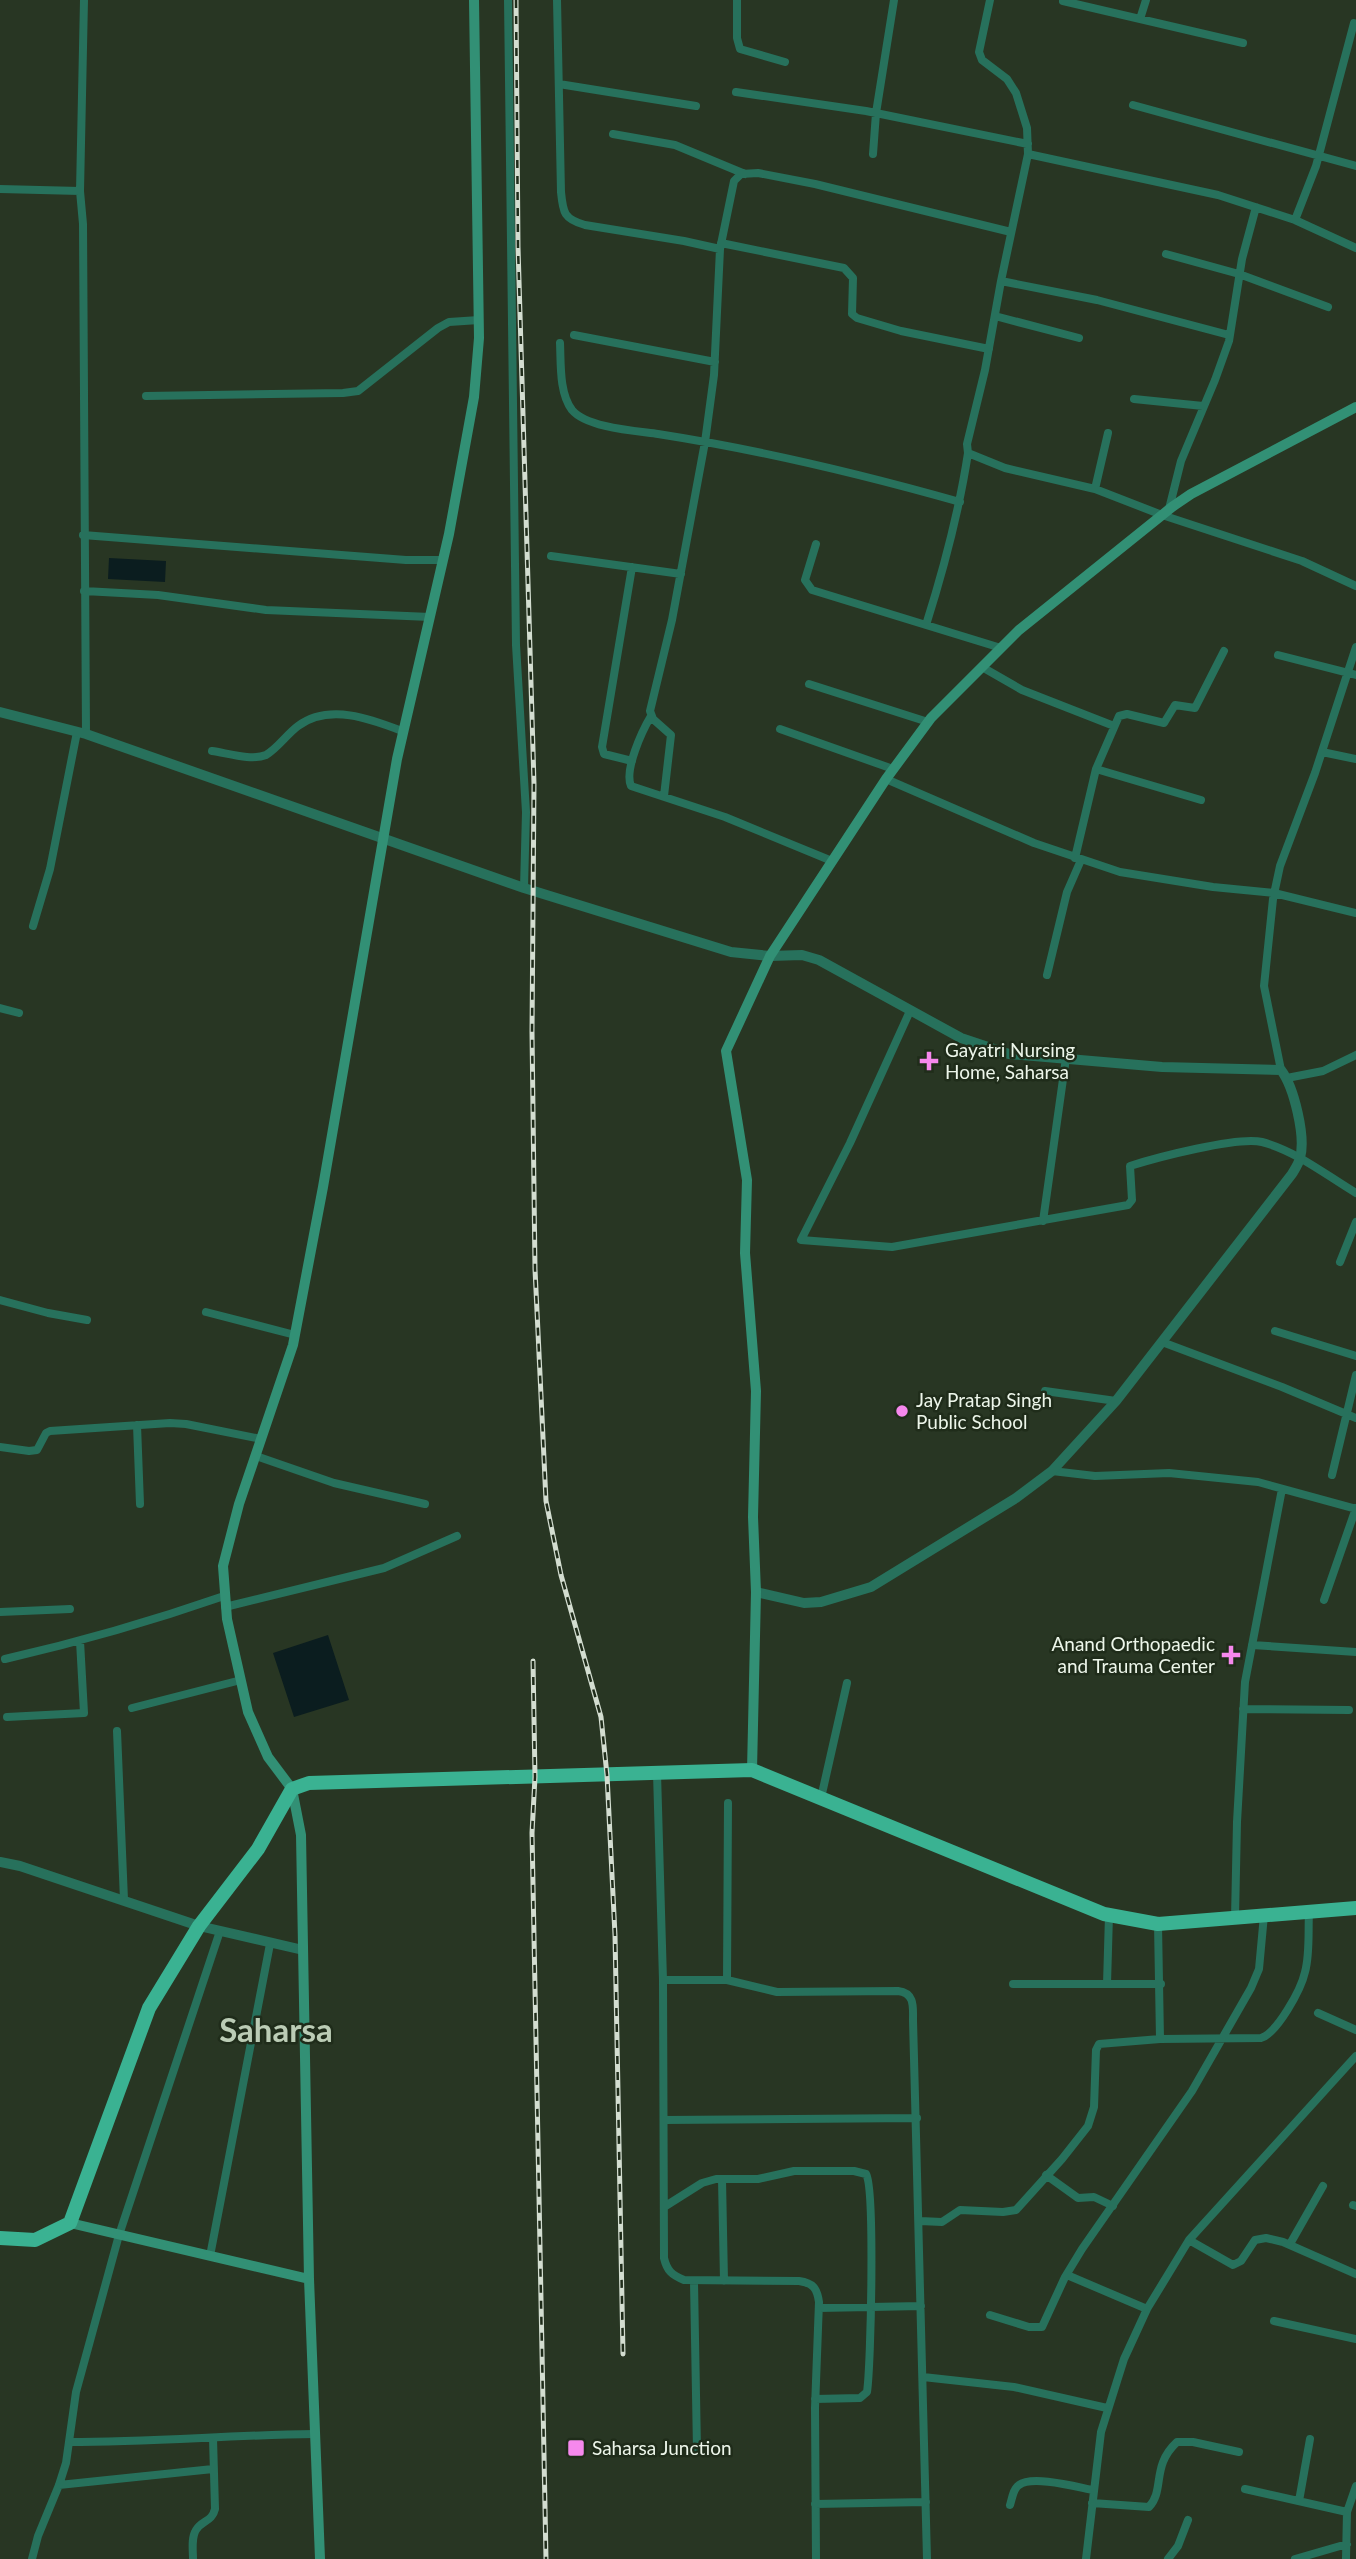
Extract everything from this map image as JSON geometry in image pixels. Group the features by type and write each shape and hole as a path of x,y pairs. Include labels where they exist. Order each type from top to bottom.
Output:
{"highway":[{"path":"0,2238 35,2240 70,2224 149,2008 199,1926 258,1849 292,1789 309,1783 752,1770 1109,1915 1158,1924 1356,1908"}],"main road":[{"path":"320,2559 309,2279 300,1835 292,1789 268,1756 248,1712 225,1601 223,1566 295,1335 402,731 443,560 474,397 479,320 474,0"},
{"path":"752,1770 756,1592 753,1517 756,1391 745,1253 747,1180 726,1051 770,956 889,774 928,722 1019,630 1165,512 1191,494 1356,407"},
{"path":"70,2224 309,2279"}],"street":[{"path":"33,926 50,869 81,733 84,591 83,225 80,191 84,0"},
{"path":"508,0 516,645 526,812 524,888"},
{"path":"557,0 562,208 571,221 844,268 853,278 851,308 852,314 857,318 901,331 989,349"},
{"path":"737,0 737,38 740,49 785,62"},
{"path":"873,154 876,113 894,0"},
{"path":"926,625 950,548 960,502 967,444 1028,155 1027,128 1016,93 1007,79 982,60 979,52 990,0"},
{"path":"1140,19 1146,0"},
{"path":"1063,1 1243,43"},
{"path":"1295,220 1319,156 1354,23"},
{"path":"559,84 696,106"},
{"path":"736,92 876,113 1028,144"},
{"path":"1133,105 1356,166"},
{"path":"613,134 676,145 745,174"},
{"path":"1028,155 1183,187 1256,207 1295,220 1356,248"},
{"path":"832,861 725,817 631,786 628,780 632,761 651,716 705,442 715,362 721,246 734,181 745,174 758,173 815,184 1011,232"},
{"path":"0,189 80,191"},
{"path":"1165,512 1181,461 1215,380 1229,335 1239,274 1256,207"},
{"path":"1166,254 1239,274 1328,307"},
{"path":"1001,281 1097,300 1229,335"},
{"path":"995,316 1079,338"},
{"path":"146,396 358,391 438,328 449,322 479,320"},
{"path":"574,335 715,362"},
{"path":"560,343 567,400 573,411 582,418 605,426 705,442 867,476 960,502"},
{"path":"1134,399 1203,406"},
{"path":"1096,489 1108,433"},
{"path":"968,453 1005,468 1096,489 1165,512 1301,561 1356,586"},
{"path":"83,535 406,560 443,560"},
{"path":"816,544 805,580 812,590 1001,648"},
{"path":"551,556 681,574"},
{"path":"632,567 602,747 604,754 609,757 632,761"},
{"path":"84,591 158,595 266,610 430,617"},
{"path":"756,1592 804,1603 821,1602 871,1587 1016,1498 1052,1471 1116,1401 1292,1174 1300,1158 1301,1135 1264,986 1274,893 1280,866 1352,674 1356,647"},
{"path":"1047,975 1067,892 1078,859 1096,769 1119,716 1123,713 1164,723 1175,705 1191,708 1197,706 1224,651"},
{"path":"1278,655 1352,674"},
{"path":"982,667 1022,690 1114,726"},
{"path":"809,684 928,722"},
{"path":"0,712 81,733 524,888 731,952 770,956 802,955 819,960 961,1038 1009,1054 1284,1074 1323,1071 1356,1055"},
{"path":"212,751 250,756 265,755 304,722 324,716 362,717 402,731"},
{"path":"651,716 671,735 664,796"},
{"path":"780,729 889,774 1034,843 1078,859 1120,872 1274,893 1356,912"},
{"path":"1322,752 1356,759"},
{"path":"1096,769 1201,800"},
{"path":"0,1008 19,1013"},
{"path":"910,1011 802,1240 892,1247 1128,1205 1132,1200 1128,1169 1132,1165 1203,1147 1249,1141 1265,1143 1300,1158 1356,1193"},
{"path":"1043,1221 1066,1058"},
{"path":"1339,1262 1356,1222"},
{"path":"0,1300 87,1320"},
{"path":"205,1312 295,1335"},
{"path":"1275,1331 1356,1356"},
{"path":"1162,1342 1356,1418"},
{"path":"1332,1475 1356,1375"},
{"path":"1045,1391 1116,1401"},
{"path":"0,1447 37,1450 50,1430 137,1425 186,1424 261,1439"},
{"path":"137,1425 140,1504"},
{"path":"256,1456 334,1483 425,1504"},
{"path":"1052,1471 1095,1476 1179,1474 1258,1482 1356,1508 1324,1600"},
{"path":"1235,1918 1243,1709 1252,1645 1282,1489"},
{"path":"5,1659 225,1601 384,1568 457,1536"},
{"path":"0,1612 70,1609"},
{"path":"6,1717 84,1713 80,1641"},
{"path":"1252,1645 1356,1652"},
{"path":"132,1707 241,1680"},
{"path":"821,1797 847,1683"},
{"path":"1243,1709 1349,1710"},
{"path":"117,1731 124,1900"},
{"path":"657,1773 663,1980 666,2268 673,2275 694,2282 806,2282 817,2292 816,2559"},
{"path":"727,1980 728,1803"},
{"path":"0,1862 20,1866 199,1926 303,1950"},
{"path":"919,2221 942,2222 960,2210 1012,2212 1069,2151 1088,2126 1094,2108 1097,2046 1103,2043 1160,2039 1261,2038 1270,2034 1306,1972 1309,1912"},
{"path":"1107,1984 1109,1915"},
{"path":"990,2315 1029,2327 1042,2327 1066,2275 1192,2091 1251,1988 1257,1973 1264,1916"},
{"path":"1158,1924 1160,2039"},
{"path":"32,2559 38,2536 60,2485 76,2392 119,2235 220,1931"},
{"path":"211,2256 270,1944"},
{"path":"663,1980 727,1980 777,1992 898,1991 907,1993 912,2002 927,2559"},
{"path":"1013,1984 1161,1984"},
{"path":"1318,2013 1356,2030"},
{"path":"1086,2559 1101,2432 1124,2359 1147,2309 1189,2240 1356,2056"},
{"path":"664,2120 916,2119"},
{"path":"664,2207 702,2183 722,2179 766,2178 794,2171 854,2171 866,2174 870,2183 868,2389 866,2396 860,2399 815,2399"},
{"path":"1046,2175 1078,2198 1094,2197 1113,2206"},
{"path":"722,2179 724,2281"},
{"path":"1290,2245 1323,2186"},
{"path":"1189,2240 1233,2265 1241,2261 1251,2244 1261,2238 1271,2238 1356,2274"},
{"path":"1066,2275 1147,2309"},
{"path":"694,2282 697,2450"},
{"path":"819,2308 922,2306"},
{"path":"1274,2321 1356,2339"},
{"path":"923,2377 1014,2387 1107,2408"},
{"path":"69,2442 314,2434"},
{"path":"192,2559 194,2533 214,2515 213,2438"},
{"path":"1298,2501 1310,2439"},
{"path":"1092,2503 1149,2507 1154,2500 1162,2461 1177,2442 1193,2442 1239,2452"},
{"path":"60,2485 213,2469"},
{"path":"1010,2505 1016,2489 1025,2482 1046,2482 1093,2490"},
{"path":"1346,2559 1347,2512 1356,2486"},
{"path":"1245,2489 1347,2512"},
{"path":"815,2504 926,2502"},
{"path":"1168,2559 1178,2546 1188,2520"},
{"path":"1295,2559 1347,2544"}],"shaded area":[{"path":"109,558 166,561 165,582 108,579"},
{"path":"328,1635 349,1700 294,1717 273,1653"}],"railway":[{"path":"516,0 518,247 534,784 532,1032 535,1269 546,1501 561,1575 601,1717 607,1775 615,1935 623,2354"},
{"path":"533,1661 535,1777 532,1833 546,2559"}],"place":[{"name":"Gayatri Nursing Home, Saharsa","path":"929,1061"},
{"name":"Jay Pratap Singh Public School","path":"902,1411"},
{"name":"Anand Orthopaedic and Trauma Center","path":"1231,1655"},
{"name":"Saharsa Junction","path":"576,2448"}],"district":[{"name":"Saharsa","path":"276,2030"}]}
